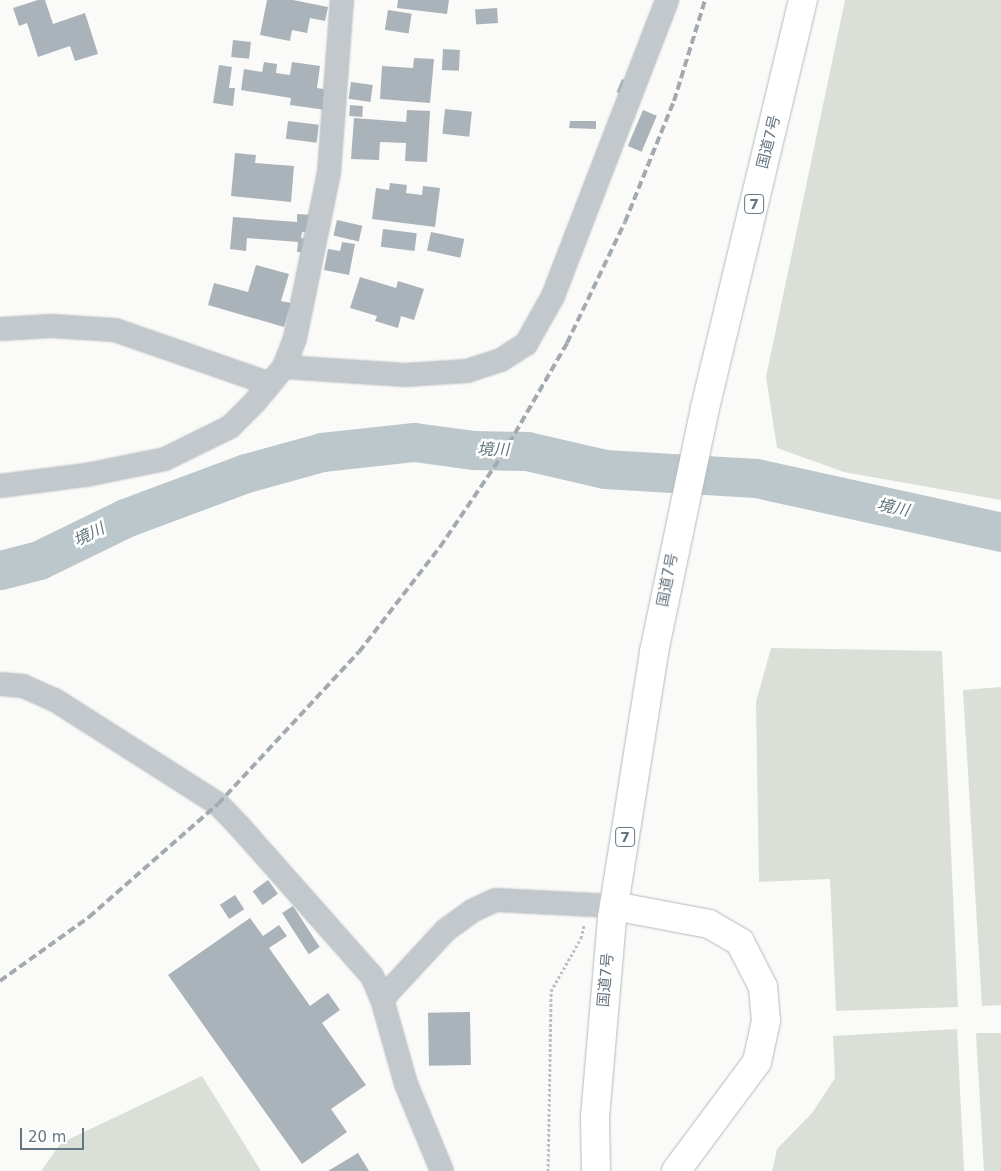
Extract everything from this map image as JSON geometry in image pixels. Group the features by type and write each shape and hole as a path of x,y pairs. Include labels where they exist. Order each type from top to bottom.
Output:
{"main road":[{"name":"国道7号","path":"596,1171 595,1117 602,904 646,697 683,506 804,0"},
{"path":"602,904 709,924 740,942 763,987 766,1021 757,1062 676,1171"}],"street":[{"path":"1,484 86,475 164,459 230,427 277,376 295,338 329,172 342,0"},
{"path":"0,329 52,326 115,330 277,376 406,375 468,371 501,360 526,344 553,296 666,0"},
{"path":"0,684 23,686 55,700 218,804 372,976 382,999 403,1075 442,1171"},
{"path":"382,999 424,950 472,911 496,900 602,904"}],"path":[{"path":"548,1171 551,991 602,904"}],"shaded area":[{"path":"845,0 1001,0 1001,500 844,472 777,448 766,377"},
{"path":"771,648 942,651 958,1007 836,1011 830,879 759,882 756,702"},
{"path":"1001,687 1001,1005 982,1006 963,690"},
{"path":"957,1029 964,1171 772,1171 777,1149 812,1113 835,1078 833,1036"},
{"path":"976,1033 1001,1033 1001,1171 984,1171"},
{"path":"202,1076 261,1171 41,1171 61,1143"}],"building":[{"path":"38,0 45,0 53,24 85,13 98,54 75,61 70,46 38,57 27,23 19,26 13,8"},
{"path":"267,0 293,0 328,7 325,21 310,18 307,33 292,30 290,41 260,35"},
{"path":"398,0 449,0 447,14 397,8"},
{"path":"497,8 498,23 476,24 475,10"},
{"path":"388,10 412,14 409,34 385,30"},
{"path":"233,40 251,42 249,59 231,57"},
{"path":"443,49 460,50 459,71 442,70"},
{"path":"414,58 434,59 430,103 380,99 382,66 413,68"},
{"path":"264,62 277,64 276,73 290,75 292,62 320,66 317,88 329,90 326,110 290,105 291,98 241,90 244,69 262,72"},
{"path":"219,65 232,67 229,88 235,88 233,106 213,103"},
{"path":"622,79 629,82 624,95 617,92"},
{"path":"351,82 373,85 370,102 349,99"},
{"path":"350,105 363,106 362,117 349,116"},
{"path":"445,109 472,112 469,137 442,134"},
{"path":"407,110 430,111 427,162 405,161 406,143 380,142 379,160 351,159 354,118 406,122"},
{"path":"643,110 657,116 642,152 628,146"},
{"path":"288,121 319,125 317,143 286,139"},
{"path":"570,121 596,121 596,129 569,128"},
{"path":"235,153 256,155 255,163 294,166 291,202 231,196"},
{"path":"390,183 407,185 406,193 422,195 423,186 440,188 435,227 372,219 376,188 389,190"},
{"path":"297,214 313,215 311,232 302,232 301,238 307,239 306,252 297,252 298,242 247,238 246,251 230,249 233,217 297,222"},
{"path":"337,220 362,226 359,241 333,236"},
{"path":"383,229 417,233 415,251 381,247"},
{"path":"431,232 464,239 460,258 427,251"},
{"path":"342,242 355,244 349,275 324,270 328,249 340,251"},
{"path":"256,265 289,274 281,301 291,303 284,327 208,305 214,283 248,292"},
{"path":"360,277 396,288 398,281 424,289 414,320 401,316 398,328 375,321 377,316 350,308"},
{"path":"268,880 278,894 263,905 253,891"},
{"path":"235,895 244,909 229,919 220,905"},
{"path":"293,906 320,947 309,954 282,913"},
{"path":"250,918 263,936 279,925 287,936 269,948 310,1006 328,993 340,1010 322,1023 366,1085 331,1109 347,1132 302,1164 168,975"},
{"path":"470,1012 471,1065 429,1066 428,1013"},
{"path":"358,1153 369,1171 328,1171"}],"waterway":[{"name":"境川","path":"0,570 39,560 125,518 246,473 322,452 414,442 474,450 527,451 605,469 756,478 1001,532"}],"railway":[{"path":"0,981 89,917 218,804 359,652 440,547 503,454 567,343 625,222 674,101 705,0"}]}
